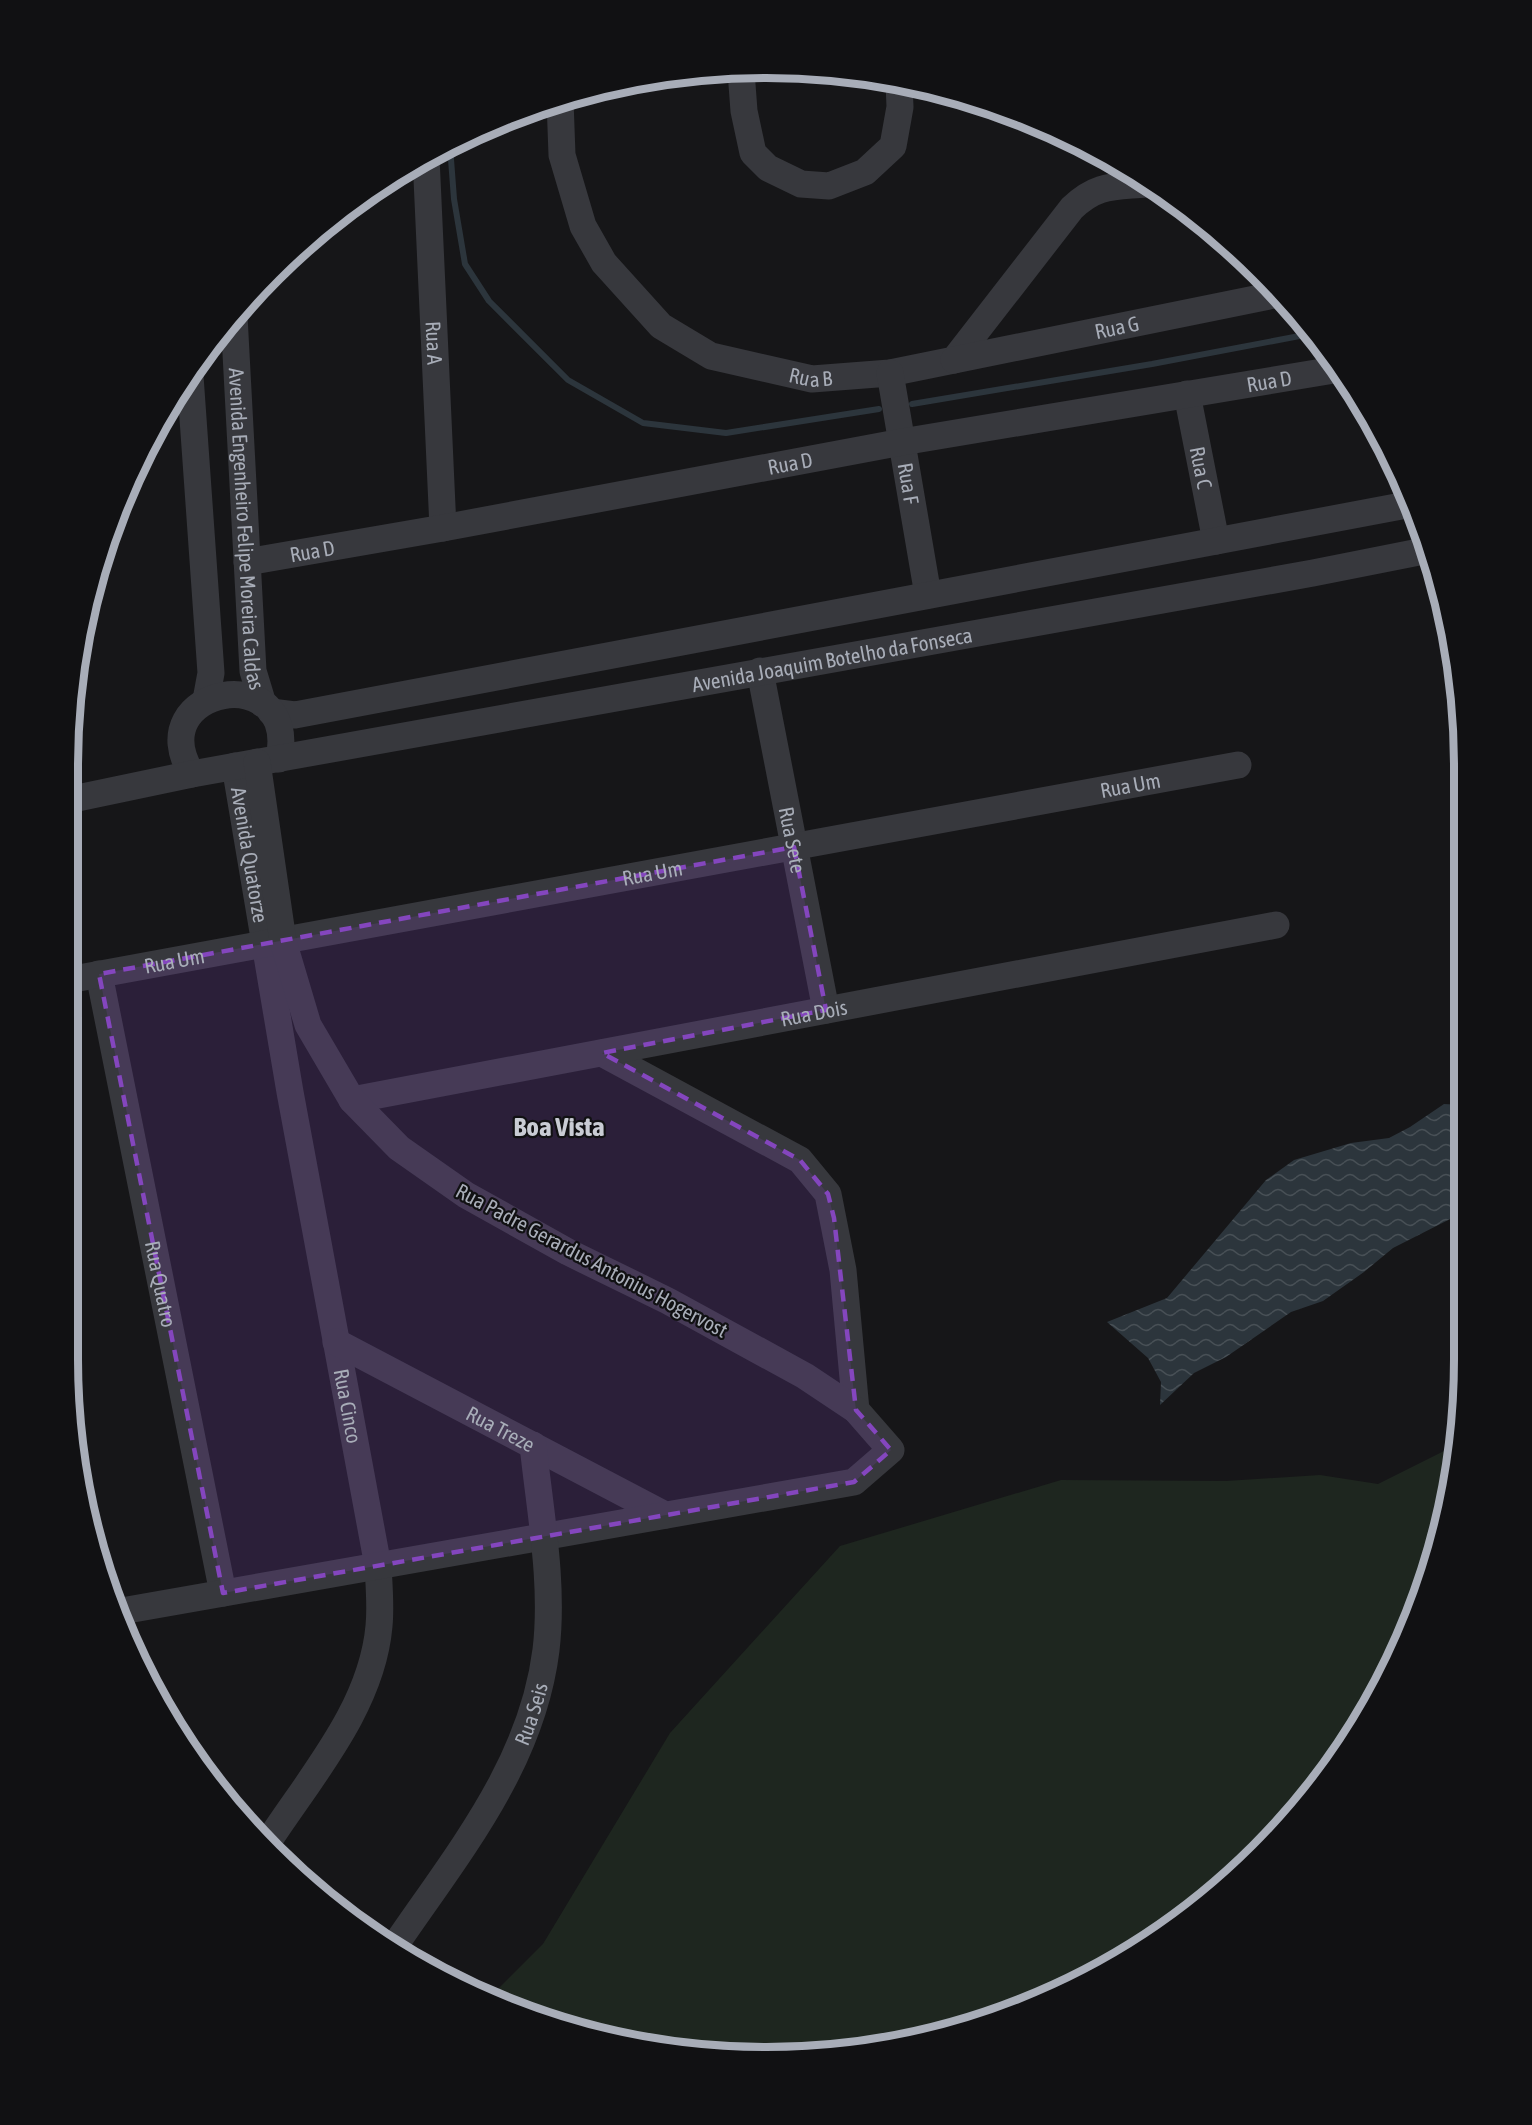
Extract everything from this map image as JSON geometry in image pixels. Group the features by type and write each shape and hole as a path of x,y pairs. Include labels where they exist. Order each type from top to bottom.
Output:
{"street":[{"path":"742,79 744,111 753,153 768,168 801,184 829,186 865,172 893,146 900,107 899,91"},
{"name":"Rua B","path":"560,110 562,155 583,226 604,263 661,326 711,356 812,379 890,373 954,360"},
{"name":"Rua A","path":"426,168 443,528"},
{"path":"954,360 1072,208 1087,194 1102,188 1134,185"},
{"name":"Rua G","path":"954,360 1268,296"},
{"name":"Avenida Engenheiro Felipe Moreira Caldas","path":"235,329 253,671 280,735 257,762"},
{"name":"Rua D","path":"247,561 443,528 902,442 1329,371"},
{"name":"Rua F","path":"890,373 928,595"},
{"path":"191,389 211,673 206,700 188,717 181,740 186,764 192,774"},
{"name":"Rua C","path":"1187,394 1216,541"},
{"path":"199,509 244,504"},
{"path":"267,708 295,715 1403,506"},
{"name":"Avenida Joaquim Botelho da Fonseca","path":"257,762 1419,552"},
{"name":"Rua Sete","path":"760,671 826,1010"},
{"name":"Avenida Engenheiro Felipe Moreira Caldas","path":"206,700 229,693 253,697 267,708"},
{"path":"78,798 257,762"},
{"name":"Rua Padre Gerardus Antonius Hogervost","path":"257,762 274,942 308,1025 352,1101 399,1149 466,1195 568,1252 668,1301 795,1370 856,1410 891,1450 854,1482 665,1515"},
{"name":"Rua Um","path":"78,978 1238,765"},
{"name":"Rua Dois","path":"352,1101 1276,925"},
{"name":"Rua Cinco","path":"272,1836 355,1709 372,1658 379,1627 378,1566 336,1342 274,942"},
{"name":"Rua Quatro","path":"99,974 223,1593"},
{"path":"602,1053 800,1160 828,1194 838,1239 856,1410"},
{"name":"Rua Treze","path":"336,1342 665,1515"},
{"name":"Rua Seis","path":"399,1940 486,1812 521,1745 546,1650 548,1595 533,1445"},
{"path":"126,1610 665,1515"}],"highlighted area":[{"path":"794,847 826,1010 602,1053 800,1160 828,1194 834,1218 856,1410 891,1450 854,1482 223,1593 99,974"}],"shaded area":[{"path":"1448,1449 1431,1537 1417,1580 1402,1622 1362,1703 1312,1778 1252,1845 1185,1905 1110,1955 1029,1995 944,2024 900,2034 811,2046 721,2046 632,2034 588,2024 495,1992 543,1944 670,1733 840,1546 1061,1480 1226,1481 1320,1475 1378,1484"}],"water":[{"path":"1444,1104 1454,1105 1454,1217 1393,1248 1323,1301 1291,1312 1226,1357 1194,1373 1160,1405 1161,1382 1148,1358 1107,1322 1167,1298 1266,1180 1294,1160 1351,1143 1389,1138"}],"waterway":[{"path":"451,155 454,199 465,264 489,301 568,380 643,423 726,433 879,409"},
{"path":"912,404 1152,364 1302,335"}],"district":[{"name":"Boa Vista","path":"559,1126"}]}
